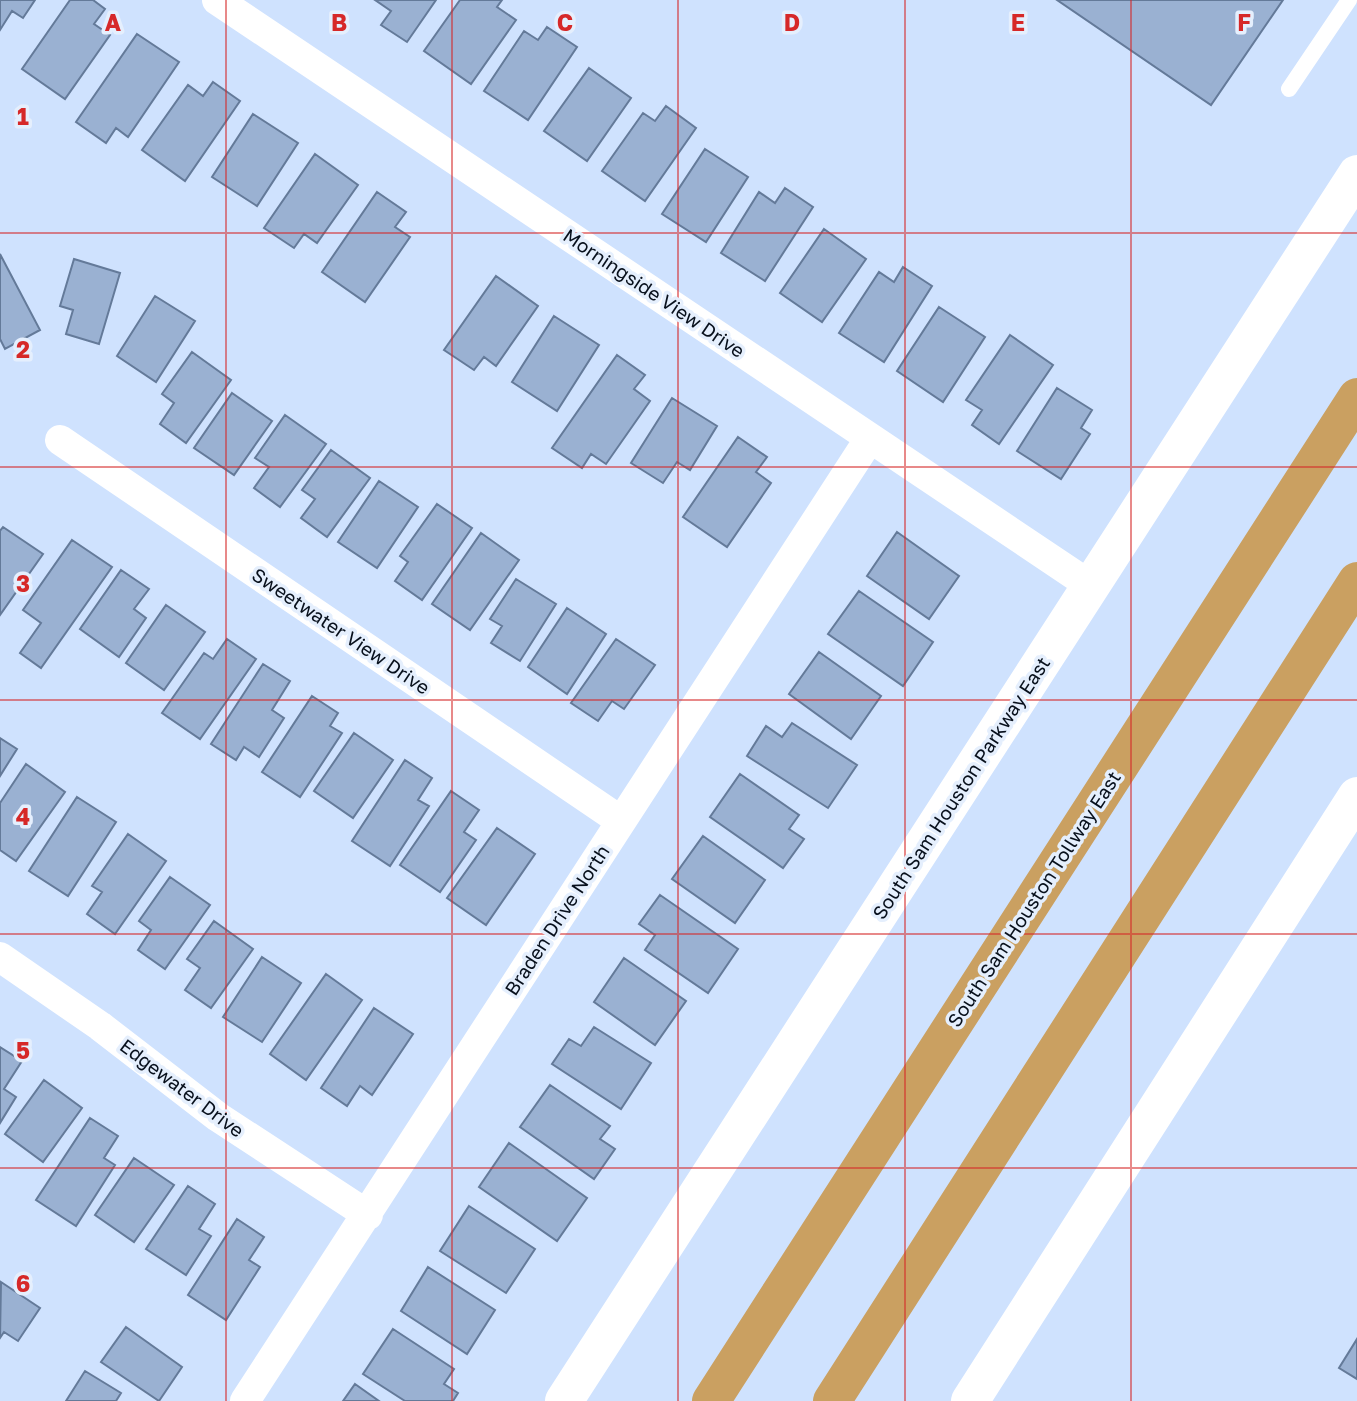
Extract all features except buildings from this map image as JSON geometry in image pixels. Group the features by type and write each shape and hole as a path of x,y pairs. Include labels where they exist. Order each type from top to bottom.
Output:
{"highway":[{"name":"South Sam Houston Tollway East","path":"712,1401 1357,397"},
{"path":"832,1401 1357,581"}],"main road":[{"name":"South Sam Houston Parkway East","path":"564,1401 1357,174"},
{"path":"970,1401 1357,796"}],"street":[{"name":"Morningside View Drive","path":"217,0 1091,586"},
{"name":"Braden Drive North","path":"245,1401 870,438"},
{"name":"Sweetwater View Drive","path":"60,440 621,821"},
{"name":"Edgewater Drive","path":"0,957 100,1026 218,1117 368,1215"}],"lane":[{"path":"1289,89 1349,0"}]}
